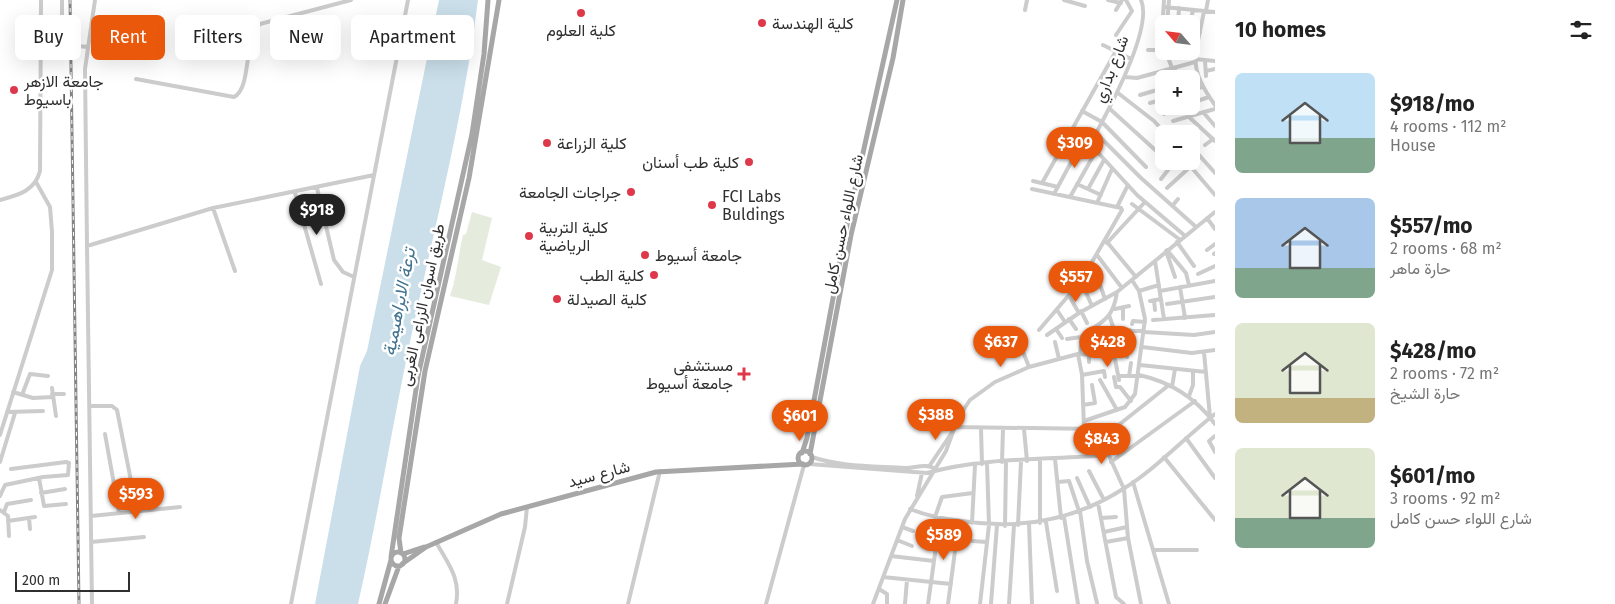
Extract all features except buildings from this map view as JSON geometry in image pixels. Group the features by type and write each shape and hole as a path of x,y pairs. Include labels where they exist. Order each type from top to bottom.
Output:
{"main road":[{"name":"طريق اسوان الزراعى الغربى","path":"379,604 391,559 418,376 472,134 486,40 488,0"},
{"name":"طريق اسوان الزراعى الغربى","path":"402,553 399,538 422,387 469,178 499,0"},
{"name":"شارع اللواء حسن كامل","path":"805,464 811,455 836,316 859,169 897,0"},
{"name":"شارع اللواء حسن كامل","path":"800,454 807,438 829,316 848,235 867,170 893,58 903,0"},
{"path":"885,56 893,58"},
{"path":"859,169 867,170"},
{"path":"829,316 836,316"},
{"path":"787,464 800,454 811,455"},
{"path":"800,454 800,462 805,464"},
{"name":"شارع سيد","path":"401,565 426,547 501,514 658,471 805,464"},
{"name":"شارع سيد","path":"402,553 426,547"},
{"path":"386,604 401,565 405,560 402,553 396,552 391,559 394,566 401,565"}],"street":[{"path":"40,0 40,15"},
{"path":"62,0 62,15"},
{"path":"92,604 85,72 95,0"},
{"path":"136,79 234,97 241,90 252,36 260,24 352,0"},
{"path":"291,604 408,0"},
{"path":"1025,10 1027,0"},
{"path":"1064,0 1085,6"},
{"path":"1108,0 1121,1 1116,10"},
{"path":"1116,35 1132,10 1126,0"},
{"name":"شارع بداري","path":"1090,144 1110,109 1125,77 1144,16 1141,0"},
{"path":"1164,0 1166,15"},
{"path":"1165,15 1169,0"},
{"path":"1200,33 1208,0"},
{"path":"1166,7 1215,12"},
{"path":"1179,8 1179,15"},
{"path":"1192,15 1193,10"},
{"path":"81,45 88,47"},
{"path":"1103,45 1131,59"},
{"path":"1148,50 1155,50"},
{"path":"1042,183 1116,52"},
{"path":"0,200 24,192 36,182 41,164 40,60"},
{"path":"1169,60 1173,68"},
{"path":"1195,60 1196,70"},
{"path":"1125,77 1137,78 1195,60 1215,61"},
{"path":"1205,61 1206,76"},
{"path":"1206,70 1215,69"},
{"path":"1200,83 1215,105"},
{"path":"1140,95 1155,91"},
{"path":"1118,93 1158,125"},
{"path":"1200,100 1209,96"},
{"path":"1150,103 1155,102"},
{"path":"1110,109 1155,150"},
{"path":"1173,121 1215,109"},
{"path":"1082,111 1102,122 1146,167"},
{"path":"1203,112 1215,126"},
{"path":"1189,117 1214,140 1205,146"},
{"path":"1070,133 1090,144 1128,186 1184,235"},
{"path":"1096,133 1144,181 1195,226"},
{"path":"1054,194 1083,140"},
{"path":"1070,197 1096,151"},
{"path":"1200,156 1215,173"},
{"path":"1088,189 1104,160"},
{"path":"1097,203 1112,169"},
{"path":"1161,179 1168,170"},
{"path":"1167,188 1187,170"},
{"path":"1193,170 1215,195"},
{"path":"87,246 213,208 295,193 374,175"},
{"path":"0,435 52,264 50,207 36,182"},
{"path":"1033,182 1058,186"},
{"path":"1077,184 1101,195"},
{"path":"1117,207 1128,186"},
{"path":"317,188 334,260 343,272 354,277"},
{"path":"1032,189 1117,207 1122,210 1106,241 1081,280 1039,330"},
{"path":"295,193 321,284"},
{"path":"1173,205 1178,199"},
{"path":"1106,241 1145,202"},
{"path":"1132,204 1178,240 1194,266"},
{"path":"213,208 235,271"},
{"path":"1047,335 1080,312 1117,292 1195,226 1215,212"},
{"path":"1207,218 1215,229"},
{"path":"1084,420 1117,410 1131,402 1139,376 1145,322 1140,292 1134,278 1106,241"},
{"path":"1208,250 1215,244"},
{"path":"1167,250 1174,277"},
{"path":"1167,250 1186,273 1189,285"},
{"path":"1097,255 1122,288"},
{"path":"1155,261 1164,319"},
{"path":"1198,274 1215,266"},
{"path":"1098,278 1105,299"},
{"path":"1081,280 1092,306"},
{"path":"1160,291 1215,281"},
{"path":"1140,292 1159,285"},
{"path":"1180,287 1185,318"},
{"path":"1084,428 1082,375 1079,354 1081,339 1087,332 1102,322 1114,309 1117,292"},
{"path":"1069,296 1087,323"},
{"path":"1167,304 1215,297"},
{"path":"1155,310 1152,300 1161,299"},
{"path":"1114,309 1129,306"},
{"path":"1122,308 1124,319"},
{"path":"1057,310 1076,329"},
{"path":"1109,315 1119,345 1116,352 1118,379 1116,387 1120,386 1131,402"},
{"path":"1153,320 1215,315"},
{"path":"1132,324 1133,321 1145,322"},
{"path":"1102,322 1104,330 1115,329 1194,335 1215,332"},
{"path":"1056,329 1065,339 1081,339 1089,342 1087,332"},
{"path":"1129,338 1130,330"},
{"path":"1055,342 1059,359"},
{"path":"1142,347 1204,352 1215,350"},
{"path":"1022,349 1029,367"},
{"path":"873,604 910,509 951,442 962,411 977,394 1001,379 1029,367 1079,354 1103,356 1116,352 1126,352 1127,357"},
{"path":"1204,352 1210,417"},
{"path":"1089,354 1089,362"},
{"path":"1130,376 1131,363"},
{"path":"1140,365 1206,372"},
{"path":"1101,439 1171,386 1175,369"},
{"path":"1082,375 1104,371 1106,378"},
{"path":"1189,396 1193,385 1193,371"},
{"path":"22,395 31,374 48,376"},
{"path":"1118,379 1139,376 1171,386 1195,401 1215,424"},
{"path":"1100,380 1117,410"},
{"path":"1083,405 1094,403 1092,385"},
{"path":"52,388 56,416"},
{"path":"13,392 39,398 64,394"},
{"path":"1111,462 1195,401"},
{"path":"90,406 112,406 117,410 137,511"},
{"path":"7,412 43,411"},
{"path":"0,462 15,413"},
{"path":"910,509 934,517 1005,526 1040,523 1063,518 1090,507 1124,489 1215,414"},
{"path":"930,465 956,426"},
{"path":"956,426 980,429 1094,428 1124,489 1128,538 1141,604"},
{"path":"1024,428 1027,461"},
{"path":"980,429 990,525 980,604"},
{"path":"1003,429 1005,526"},
{"path":"105,434 119,512"},
{"path":"1215,436 1208,442 1215,452"},
{"path":"1186,438 1215,478"},
{"path":"811,455 829,461 907,468 930,465 935,469"},
{"name":"شارع سيد","path":"805,464 922,473 935,469 1004,462 1107,455"},
{"path":"1164,457 1215,520"},
{"path":"1055,459 1078,604"},
{"path":"1040,460 1040,523"},
{"path":"1009,604 1021,461"},
{"path":"0,496 6,485 68,474 69,463 49,463 11,468"},
{"path":"766,604 805,464"},
{"path":"972,523 975,465"},
{"path":"628,604 658,478 658,471"},
{"path":"1089,471 1104,500"},
{"path":"915,502 922,473"},
{"path":"39,478 42,505 45,507 66,504"},
{"path":"1077,478 1090,507"},
{"path":"1058,482 1069,481 1080,511 1086,561 1097,603"},
{"path":"1133,482 1169,604"},
{"path":"41,493 65,489"},
{"path":"934,517 942,497 973,493"},
{"path":"9,536 8,521 2,511 5,506 31,500"},
{"path":"1098,503 1116,597 1124,604"},
{"path":"507,604 525,528 527,507"},
{"path":"91,516 180,508"},
{"path":"8,521 35,517"},
{"path":"1101,518 1116,517"},
{"path":"29,518 30,529"},
{"path":"928,604 940,518"},
{"path":"948,604 959,521"},
{"path":"1046,522 1057,591"},
{"path":"1029,524 1032,604"},
{"path":"991,604 998,525"},
{"path":"902,527 913,531"},
{"path":"1104,532 1127,527"},
{"path":"91,542 144,537"},
{"path":"1106,542 1128,538"},
{"path":"897,540 912,546"},
{"path":"972,541 987,542"},
{"path":"436,542 457,581 456,604"},
{"path":"1153,550 1197,550"},
{"path":"891,556 934,560"},
{"path":"884,577 951,584"},
{"path":"905,604 907,580"},
{"path":"879,590 887,594 887,604"}],"shaded area":[{"path":"472,212 492,218 482,260 501,267 489,305 450,296 463,235 466,234"}],"water":[{"path":"439,0 478,0 474,29 474,15 436,15"},
{"name":"ترعة الابراهيمية","path":"427,60 469,60 457,127 411,337 358,604 315,604 360,366 367,351"}],"railway":[{"path":"70,0 79,604"}],"place":[{"name":"كلية العلوم","path":"581,13"},
{"name":"كلية الهندسة","path":"762,23"},
{"name":"جامعة الازهر باسيوط","path":"14,90"},
{"name":"كلية الزراعة","path":"547,143"},
{"name":"كلية طب أسنان","path":"749,162"},
{"name":"جراجات الجامعة","path":"631,192"},
{"name":"FCI Labs Buldings","path":"712,205"},
{"name":"كلية التربية الرياضية","path":"529,236"},
{"name":"جامعة أسيوط","path":"645,255"},
{"name":"كلية الطب","path":"654,275"},
{"name":"كلية الصيدلة","path":"557,299"},
{"name":"مستشفی جامعة أسيوط","path":"744,374"}]}
